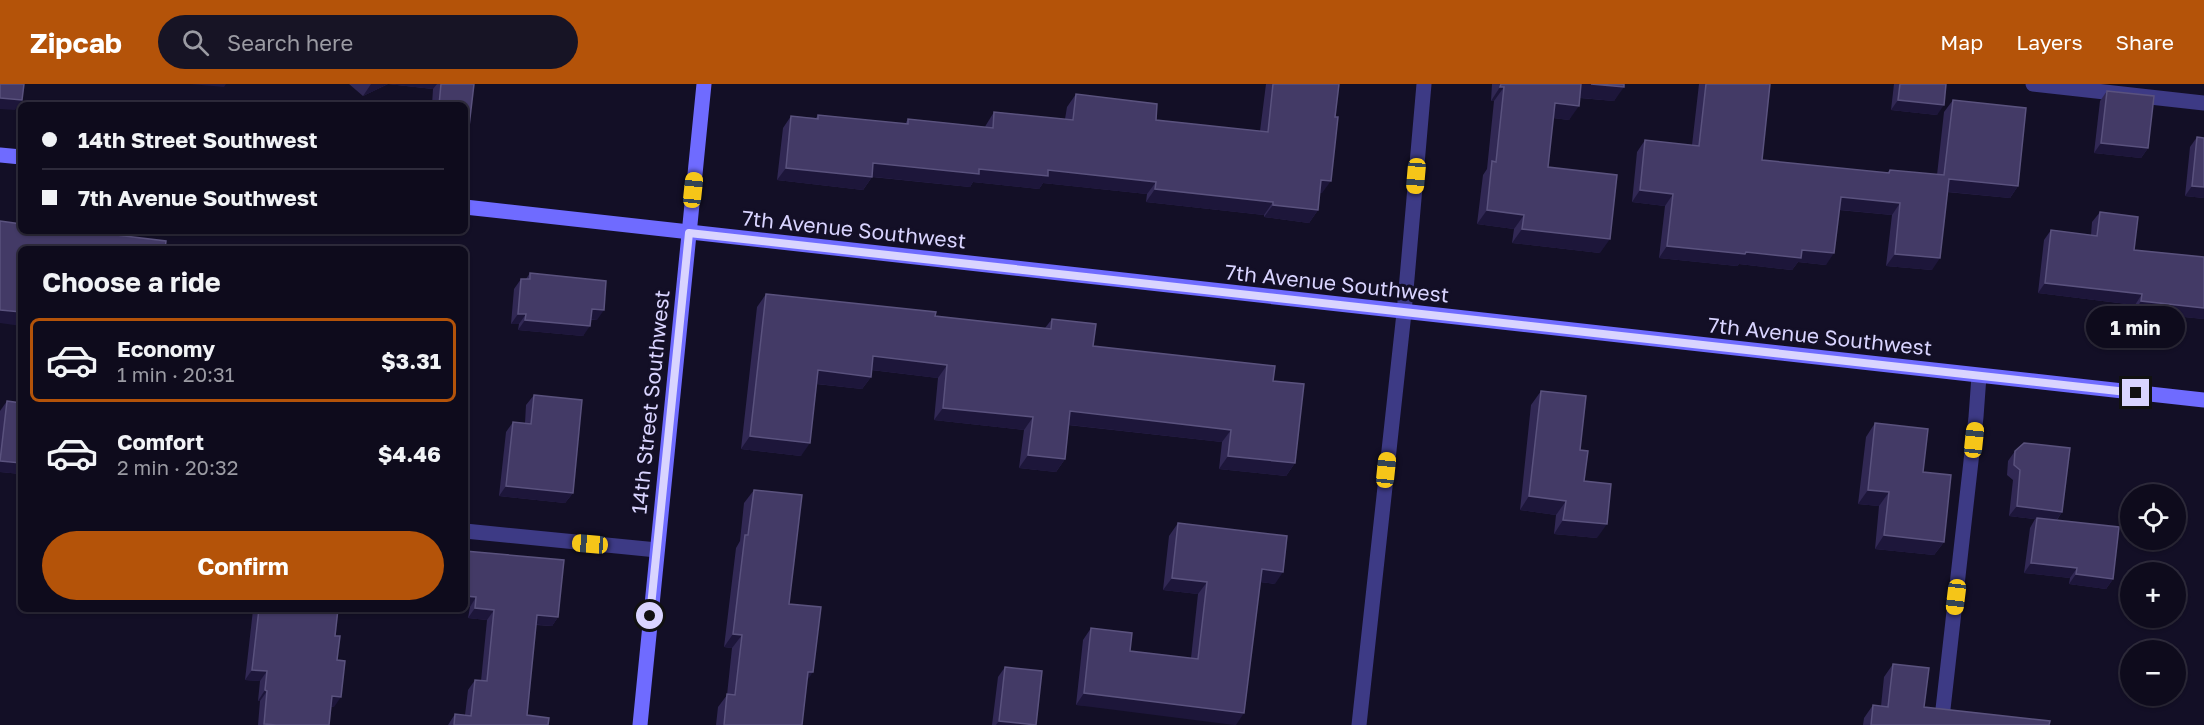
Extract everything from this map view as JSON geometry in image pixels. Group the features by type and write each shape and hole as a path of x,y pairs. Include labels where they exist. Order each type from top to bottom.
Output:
{"street":[{"name":"14th Street Southwest","path":"640,725 704,84"},
{"path":"1359,725 1404,313 1424,84"},
{"path":"2034,84 2204,103"},
{"path":"0,155 18,157"},
{"name":"7th Avenue Southwest","path":"468,207 2204,400"},
{"path":"1943,709 1979,376"},
{"path":"468,531 657,550"}],"building":[{"path":"0,84 24,84 22,100 0,98"},
{"path":"441,84 474,84 468,135 468,102 439,102"},
{"path":"1273,84 1339,84 1331,181 1321,180 1318,210 1273,205 1273,202 1155,189 1156,182 1048,170 1048,176 979,169 979,174 873,163 872,177 786,168 791,116 818,119 818,115 908,124 908,119 993,128 994,112 1073,120 1076,94 1157,104 1156,120 1268,132"},
{"path":"1501,84 1581,84 1579,106 1555,103 1548,167 1617,175 1610,239 1522,229 1524,215 1487,210 1492,161 1496,162 1504,87 1500,87"},
{"path":"1591,84 1624,84 1624,87"},
{"path":"1706,84 1770,84 1762,160 1889,173 1890,170 1944,175 1953,100 2026,108 2018,186 1949,179 1940,258 1895,254 1900,203 1841,197 1834,253 1802,250 1801,258 1667,246 1673,194 1640,190 1645,140 1699,146"},
{"path":"1900,84 1946,84 1944,105 1898,100"},
{"path":"2107,91 2154,96 2148,148 2101,143"},
{"path":"2197,137 2204,138 2204,187 2192,186"},
{"path":"2100,212 2138,217 2134,250 2204,257 2204,308 2141,301 2142,294 2045,283 2051,230 2097,236"},
{"path":"0,221 18,224 18,234 108,234 166,241 165,246 18,246 18,312 0,310"},
{"path":"530,273 606,281 604,310 592,309 590,326 525,320 526,314 518,314 521,279 530,279"},
{"path":"766,294 936,312 935,316 1051,329 1052,319 1096,324 1093,346 1275,366 1273,381 1304,384 1295,463 1228,456 1231,430 1070,411 1065,459 1028,455 1033,417 943,408 947,365 873,356 871,377 818,370 810,443 750,436"},
{"path":"1541,391 1586,396 1580,450 1588,451 1584,481 1611,484 1607,524 1563,520 1566,501 1529,496"},
{"path":"534,395 582,400 573,493 506,486 513,422 531,424"},
{"path":"7,401 18,403 18,463 0,461"},
{"path":"1875,423 1928,429 1923,472 1951,475 1944,542 1884,535 1889,492 1868,490"},
{"path":"2024,443 2070,448 2062,512 2017,506 2020,470 2014,465 2015,451"},
{"path":"754,490 802,495 789,604 821,607 813,672 808,672 802,725 724,725 727,694 735,695 742,635 733,634 745,535 748,535"},
{"path":"2037,518 2119,527 2113,579 2076,574 2077,568 2031,563"},
{"path":"1178,523 1287,536 1283,572 1262,569 1244,713 1084,693 1091,628 1132,633 1130,651 1198,659 1207,582 1172,578"},
{"path":"468,551 564,560 558,617 537,615 527,715 549,718 548,725 454,725 455,714 471,716 475,680 487,681 494,610 475,608 476,597 468,596"},
{"path":"259,612 338,612 335,636 340,636 337,660 345,661 341,697 332,696 329,725 264,724 267,671 252,670"},
{"path":"1893,664 1929,668 1924,707 2050,721 2049,725 1871,725 1873,705 1888,707"},
{"path":"1005,667 1042,671 1036,725 999,721"}],"route":[{"path":"650,616 689,233 2136,393"}]}
